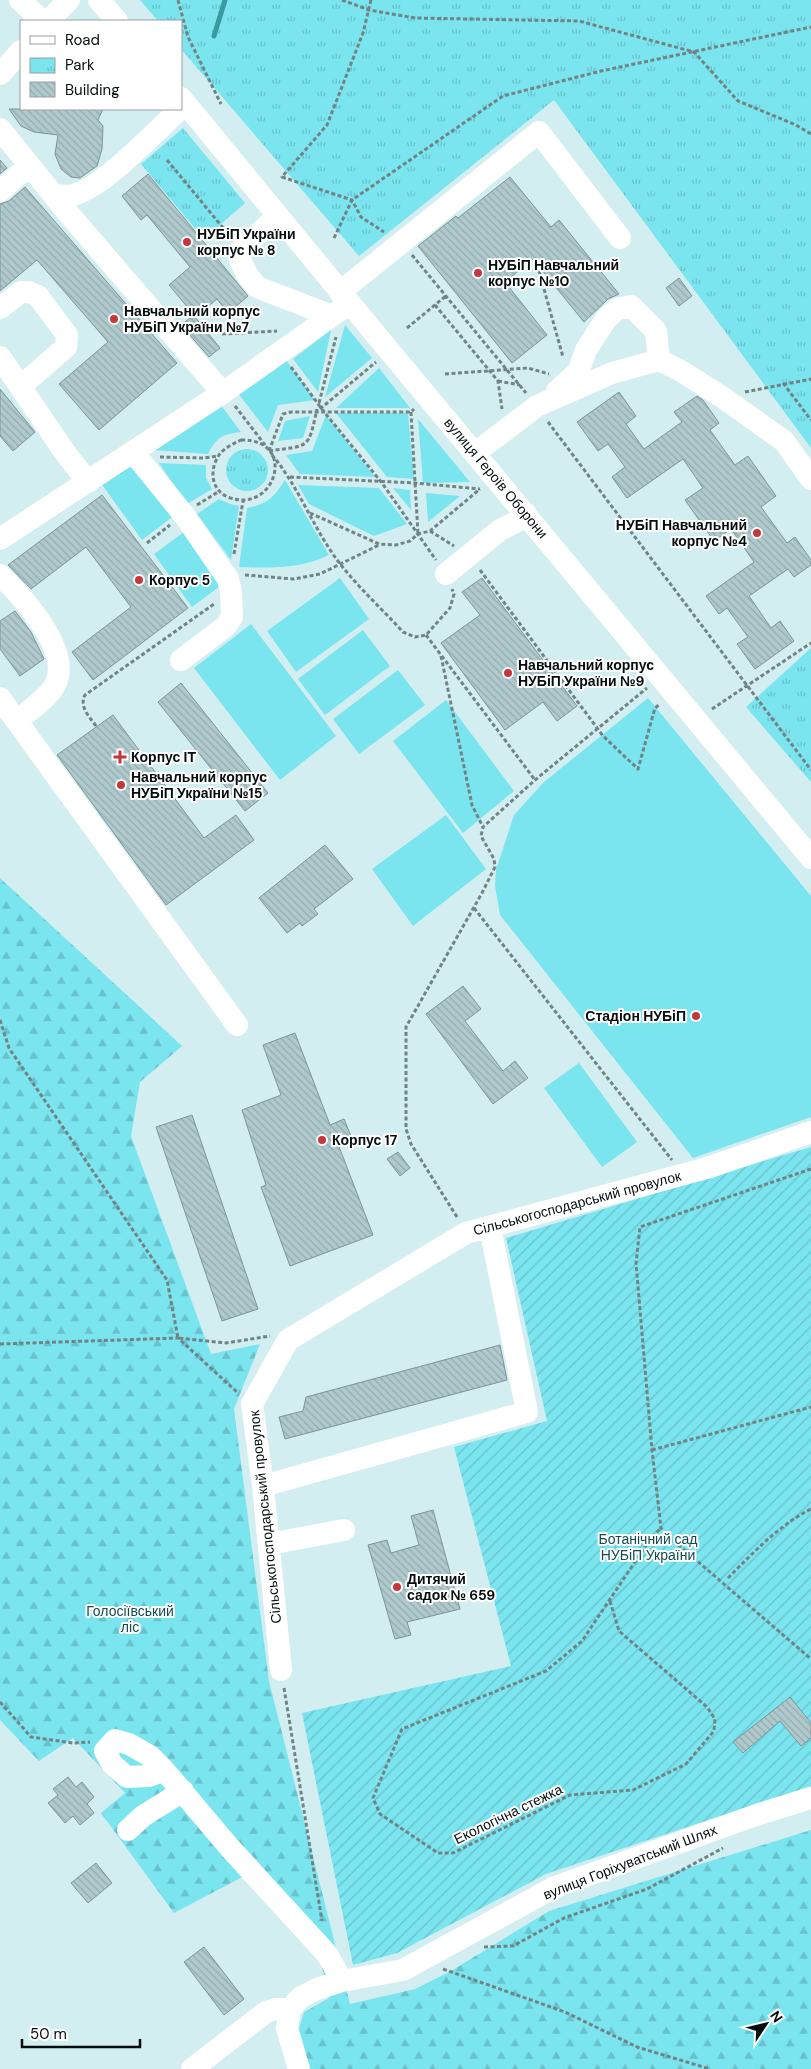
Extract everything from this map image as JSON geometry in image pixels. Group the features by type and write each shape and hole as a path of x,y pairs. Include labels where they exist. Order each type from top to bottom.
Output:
{"street":[{"path":"20,0 41,20"},
{"path":"49,20 69,0"},
{"path":"99,0 116,20"},
{"path":"0,74 20,52"},
{"name":"вулиця Героїв Оборони","path":"182,105 278,216 340,305 475,454 811,858"},
{"path":"54,194 71,196 86,191 111,172 177,110"},
{"path":"0,129 68,213 202,370 224,392"},
{"path":"0,539 88,482 136,455 312,330 402,243 539,132 620,238"},
{"path":"0,191 30,166"},
{"path":"278,216 241,249 240,260 248,276 257,287 340,305"},
{"path":"0,308 21,292 34,294 38,296 67,335 66,347 20,387"},
{"path":"475,454 541,404 578,372 586,350 606,319 617,310 631,306 656,331 659,360"},
{"path":"0,357 66,454 88,482"},
{"path":"541,404 612,373 659,360 681,371 722,397 784,441 811,479"},
{"path":"136,455 184,515 230,582 232,616 226,626 181,660"},
{"path":"446,574 500,530 516,522 526,514"},
{"path":"0,575 29,604 57,652 59,670 56,683 49,693 16,721"},
{"path":"0,698 237,1026"},
{"name":"Сільськогосподарський провулок","path":"281,1670 263,1486 252,1404 288,1340 466,1233 707,1168 811,1132"},
{"path":"263,1486 527,1412 490,1227"},
{"path":"269,1544 344,1530"},
{"path":"164,1770 150,1776 127,1777 112,1764 105,1751 114,1740 129,1744 150,1756 164,1770 183,1791 230,1848 327,1954 342,1982"},
{"path":"128,1830 143,1816 183,1791"},
{"name":"вулиця Горіхуватський Шлях","path":"290,2009 301,1997 317,1989 342,1982 404,1970 555,1887 759,1814 811,1798"},
{"path":"192,2069 266,2012 276,2009 290,2009 287,2028 299,2069"}],"path":[{"path":"178,0 188,37 221,104"},
{"path":"342,0 369,10 415,18 579,21 694,52 738,101 796,125 811,134"},
{"path":"371,0 363,33 327,125 282,177 352,200 361,217 402,243 508,370 541,404 747,686 811,770"},
{"path":"334,238 352,200 503,96 601,71 811,26"},
{"path":"167,160 241,249"},
{"path":"537,264 569,379"},
{"path":"408,328 447,295"},
{"path":"271,453 306,444 310,439 320,406 339,324 340,305"},
{"path":"435,305 498,380 505,431"},
{"path":"222,334 312,330"},
{"path":"280,352 320,406 382,483 418,534"},
{"path":"320,406 379,359"},
{"path":"445,374 528,368 569,379"},
{"path":"722,397 783,383 811,379"},
{"path":"498,380 521,385 541,404"},
{"path":"783,383 811,420"},
{"path":"224,392 290,477 340,564 403,632 415,637 426,635 535,780"},
{"path":"265,446 255,440 241,440 230,445 219,456 214,469 213,481 218,492 230,498 243,500 258,496 272,482 276,467 271,453 283,414 317,411 411,412 418,534"},
{"path":"136,455 204,458 219,456"},
{"path":"290,477 382,483 415,483 481,489"},
{"path":"309,513 379,544 396,545 410,541 418,534 430,531 485,485"},
{"path":"230,582 243,500"},
{"path":"147,543 184,515"},
{"path":"430,531 469,555 598,728 638,769 655,708 662,702"},
{"path":"96,726 84,709 82,701 85,694 230,582 294,578 320,574 379,544"},
{"path":"697,719 811,643"},
{"path":"440,654 472,805 483,827"},
{"path":"466,1233 411,1144 406,1129 406,1026 474,908 494,867 494,860 481,836 483,827 535,780 650,686"},
{"path":"474,908 674,1162"},
{"path":"0,1020 2,1035 9,1048 167,1280 178,1338 252,1404"},
{"path":"811,1169 640,1228 636,1263 652,1450 661,1528 666,1535 811,1659"},
{"path":"0,1344 178,1338 226,1343 266,1335 288,1340"},
{"path":"652,1450 811,1406"},
{"path":"720,1581 728,1578 766,1539 791,1519 811,1509"},
{"name":"Екологічна стежка","path":"610,1601 619,1631 708,1707 715,1719 714,1731 686,1764 633,1790 570,1795 452,1853 438,1853 380,1814 373,1798 402,1729 546,1671 582,1641 651,1538 661,1528"},
{"path":"728,1578 728,1587"},
{"path":"281,1670 322,1925"},
{"path":"0,1702 31,1737 73,1743 114,1740"},
{"path":"475,1948 513,1946 564,1918 647,1889 731,1844"},
{"path":"451,1971 565,2012 637,2046 710,2069"}],"green space":[{"path":"140,0 811,0 811,448 554,100 359,256 182,50 182,20 157,20"},
{"path":"183,128 245,203 204,239 141,164"},
{"path":"345,325 372,358 325,397"},
{"path":"331,330 318,392 293,359"},
{"path":"286,360 315,400 278,405 268,432 237,392"},
{"path":"379,368 410,408 336,408"},
{"path":"220,404 241,432 221,437 208,454 154,450"},
{"path":"336,413 408,413 414,479 387,477"},
{"path":"326,415 375,477 300,474 286,455 312,451"},
{"path":"310,416 303,438 278,441 285,421"},
{"path":"418,419 470,482 423,483"},
{"path":"243,449 251,449 262,455 268,470 262,485 251,491 243,491 232,485 226,474 226,466 232,455"},
{"path":"132,455 175,515 142,540 98,479"},
{"path":"159,463 206,465 206,478 212,489 187,504"},
{"path":"285,480 329,555 318,560 296,565 239,567 247,508 270,499"},
{"path":"298,485 379,488 407,524 374,536 309,504"},
{"path":"393,488 410,490 411,510"},
{"path":"426,493 460,496 428,522"},
{"path":"219,499 239,506 231,560 197,514"},
{"path":"184,532 223,584 192,607 154,554"},
{"path":"340,578 369,619 296,672 267,631"},
{"path":"251,624 336,736 280,780 194,668"},
{"path":"363,630 390,666 325,715 298,679"},
{"path":"811,648 811,782 746,707"},
{"path":"398,670 425,705 359,754 333,719"},
{"name":"Стадіон НУБіП","path":"648,698 811,896 811,1117 693,1158 500,915 495,886 496,870 514,815 544,782"},
{"path":"446,700 514,791 463,833 393,741"},
{"path":"446,815 486,869 413,926 372,869"},
{"name":"Голосіївський ліс","path":"0,878 182,1046 140,1082 131,1136 211,1354 260,1344 234,1409 269,1681 350,2004 415,1989 451,1971 549,1911 811,1830 811,2069 303,2069 294,2044 304,2012 329,1998 317,1946 248,1874 174,1913 101,1813 125,1793 73,1738 39,1761 0,1720"},
{"path":"579,1063 637,1142 602,1167 544,1088"},
{"name":"Ботанічний сад НУБіП України","path":"811,1147 811,1786 546,1874 397,1953 353,1965 302,1713 511,1666 454,1447 547,1421 506,1238"}],"building":[{"path":"9,109 103,110 98,120 103,126 102,149 97,166 80,178 71,177 61,169 55,154 58,135 34,132 21,126"},
{"path":"0,160 7,168 0,174"},
{"name":"НУБіП України корпус № 8","path":"148,174 248,296 228,313 217,299 195,317 220,348 209,357 181,325 194,315 169,285 190,267 147,215 141,220 122,196"},
{"name":"НУБіП Навчальний корпус №10","path":"510,177 551,227 559,220 619,294 608,299 584,322 533,259 505,282 547,335 512,363 418,246 456,216 458,218"},
{"name":"Навчальний корпус НУБіП України №7","path":"25,187 177,363 99,430 59,384 108,342 37,260 0,291 0,204 9,201"},
{"path":"679,278 692,296 679,306 666,288"},
{"path":"0,389 35,432 13,451 0,436"},
{"name":"НУБіП Навчальний корпус №4","path":"619,392 636,416 626,424 644,449 682,422 674,412 697,396 703,400 719,423 710,430 735,465 748,456 776,496 761,507 787,543 795,537 811,560 811,565 794,577 788,569 749,596 771,628 780,621 794,641 755,669 737,644 748,637 727,608 719,614 706,596 754,562 731,529 714,541 685,500 703,488 683,459 627,498 612,477 625,467 608,444 598,451 577,422"},
{"name":"Корпус 5","path":"102,495 188,608 93,680 72,652 131,607 86,547 31,589 8,565"},
{"name":"Навчальний корпус НУБіП України №9","path":"482,578 577,706 557,721 543,702 505,730 441,643 480,615 462,592"},
{"path":"15,611 31,632 44,659 20,676 0,649 0,621"},
{"path":"181,683 268,793 245,811 158,702"},
{"name":"Навчальний корпус НУБіП України №15","path":"113,715 204,838 236,815 254,840 166,905 57,755"},
{"path":"325,845 353,879 314,909 318,914 302,926 300,923 287,933 259,898"},
{"path":"463,986 481,1009 465,1021 503,1071 515,1061 528,1078 493,1104 426,1014"},
{"path":"295,1033 330,1125 344,1119 351,1136 338,1144 373,1235 290,1266 261,1187 266,1185 242,1110 281,1095 263,1045"},
{"path":"192,1115 258,1309 222,1321 156,1127"},
{"path":"398,1152 410,1168 400,1176 387,1159"},
{"path":"500,1345 507,1380 285,1439 279,1417 303,1411 306,1397"},
{"path":"433,1510 460,1609 407,1622 411,1635 395,1639 368,1545 387,1540 391,1553 419,1545 411,1516"},
{"path":"790,1697 811,1723 811,1738 801,1746 780,1721 743,1753 733,1742"},
{"path":"68,1777 76,1787 82,1782 94,1797 87,1804 94,1813 80,1825 73,1816 65,1823 48,1803 58,1795 53,1789"},
{"path":"96,1863 112,1883 88,1903 71,1883"},
{"path":"204,1947 244,1999 224,2015 184,1962"}],"waterway":[{"path":"214,36 225,0"}],"place":[{"name":"НУБіП України корпус № 8","path":"187,242"},
{"name":"НУБіП Навчальний корпус №10","path":"478,273"},
{"name":"Навчальний корпус НУБіП України №7","path":"114,319"},
{"name":"НУБіП Навчальний корпус №4","path":"757,533"},
{"name":"Корпус 5","path":"139,580"},
{"name":"Навчальний корпус НУБіП України №9","path":"508,673"},
{"name":"Корпус ІТ","path":"120,757"},
{"name":"Навчальний корпус НУБіП України №15","path":"121,785"},
{"name":"Стадіон НУБіП","path":"696,1016"},
{"name":"Корпус 17","path":"322,1140"},
{"name":"Дитячий садок № 659","path":"397,1587"}]}
